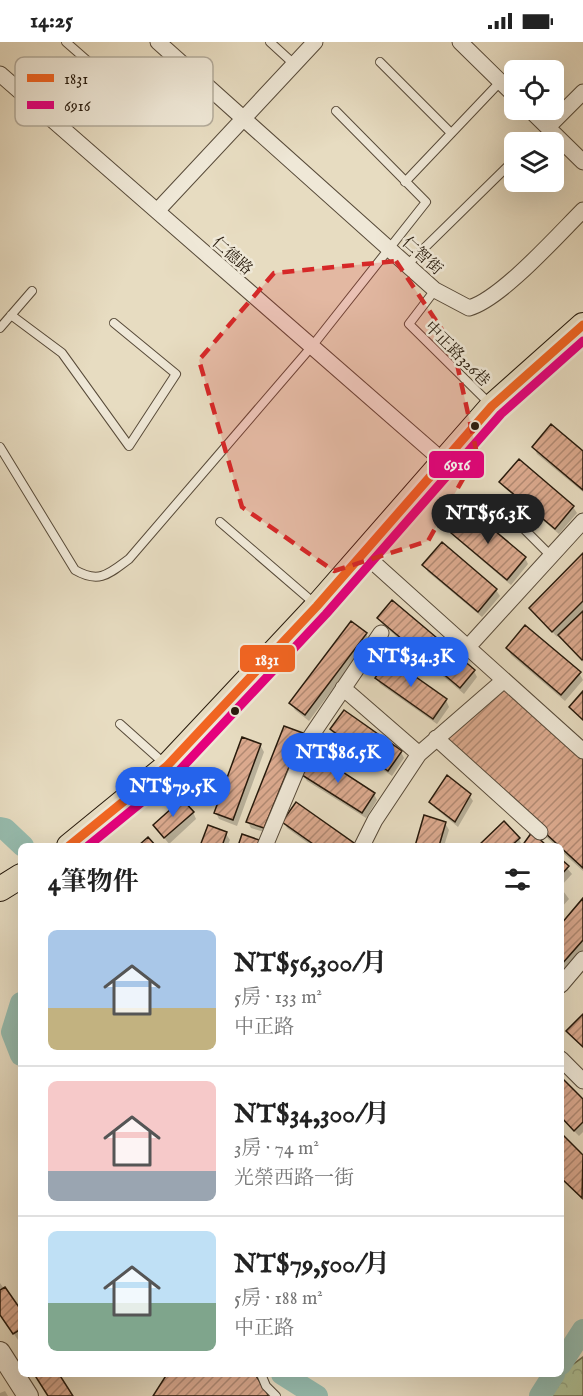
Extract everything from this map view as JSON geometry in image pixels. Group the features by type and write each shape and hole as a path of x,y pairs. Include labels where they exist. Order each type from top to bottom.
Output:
{"main road":[{"path":"74,843 167,766 364,554 492,406 583,325"},
{"path":"0,889 18,878"}],"street":[{"name":"仁智街","path":"158,42 175,57"},
{"path":"157,211 315,42"},
{"path":"460,42 504,84"},
{"name":"仁德路","path":"0,74 15,87"},
{"name":"仁智街","path":"213,91 435,290 469,309 481,305 583,210"},
{"path":"548,127 583,92"},
{"path":"541,120 583,162"},
{"name":"仁德路","path":"60,126 443,460"},
{"path":"468,646 583,521"},
{"path":"364,554 583,751"},
{"path":"271,843 311,736 381,633"},
{"path":"364,843 375,820 419,754 503,681"},
{"path":"343,688 419,754"},
{"path":"436,738 540,832"},
{"path":"564,981 583,959"},
{"path":"564,1062 583,1081"},
{"path":"0,1352 28,1396"}],"lane":[{"path":"66,42 84,57"},
{"path":"270,42 294,64"},
{"path":"380,62 451,133"},
{"path":"405,182 501,81"},
{"path":"0,447 75,570 88,578 108,575 129,559 313,345 387,247 426,202 336,111"},
{"path":"407,265 504,170"},
{"name":"中正路326巷","path":"435,290 409,324 492,406"},
{"path":"0,328 32,291"},
{"path":"11,315 62,353 129,446 176,374 114,323"},
{"path":"220,522 317,606"},
{"path":"517,522 551,556"},
{"path":"120,724 167,766"},
{"path":"262,1377 266,1386 276,1396"}],"highlighted area":[{"path":"396,261 453,346 477,454 428,541 334,571 242,507 199,360 274,273"}],"green space":[{"path":"583,1357 583,1396 530,1396 556,1377 564,1377 564,1371"}],"building":[{"path":"551,424 583,451 583,490 532,447"},
{"path":"519,459 574,506 555,529 499,482"},
{"path":"470,510 526,557 507,580 451,533"},
{"path":"442,542 497,589 478,612 422,565"},
{"path":"583,553 583,601 552,632 529,608"},
{"path":"392,600 475,670 460,688 377,618"},
{"path":"583,611 583,659 582,660 558,635"},
{"path":"351,621 367,633 305,715 289,703"},
{"path":"525,625 581,672 561,695 506,648"},
{"path":"389,658 447,699 433,719 375,678"},
{"path":"503,688 583,757 583,868 564,850 564,843 556,843 442,738"},
{"path":"583,691 583,720 569,707"},
{"path":"344,710 402,751 388,771 330,729"},
{"path":"284,726 303,733 264,828 246,822"},
{"path":"242,737 261,744 233,820 214,813"},
{"path":"315,754 375,793 362,813 302,775"},
{"path":"447,775 471,794 455,822 429,802"},
{"path":"182,799 194,812 164,838 153,825"},
{"path":"296,802 354,843 312,843 282,822"},
{"path":"424,815 446,822 440,843 416,843"},
{"path":"504,821 520,838 514,843 481,843"},
{"path":"208,825 227,832 223,843 201,843"},
{"path":"532,832 544,843 524,843"},
{"path":"242,834 262,841 261,843 239,843"},
{"path":"148,837 153,843 141,843"},
{"path":"564,862 569,866 564,872"},
{"path":"583,898 583,940 564,962 564,920"},
{"path":"583,1014 583,1047 566,1031"},
{"path":"564,1080 583,1099 583,1122 574,1131 564,1120"},
{"path":"564,1136 583,1155 582,1198 564,1181"},
{"path":"5,1287 18,1306 18,1331 13,1334 0,1315 0,1290"},
{"path":"36,1377 61,1377 73,1396 48,1396"},
{"path":"165,1377 257,1377 269,1396 153,1396"}],"waterway":[{"path":"0,828 5,829 20,843"},
{"path":"18,1013 12,1032 18,1047"},
{"path":"564,1359 583,1330"},
{"path":"287,1377 317,1396"},
{"path":"540,1396 552,1377"}],"transit line":[{"name":"1831","path":"73,843 167,766 317,606 492,406 583,325"},
{"name":"6916","path":"92,843 176,774 326,614 501,414 583,341"}]}
